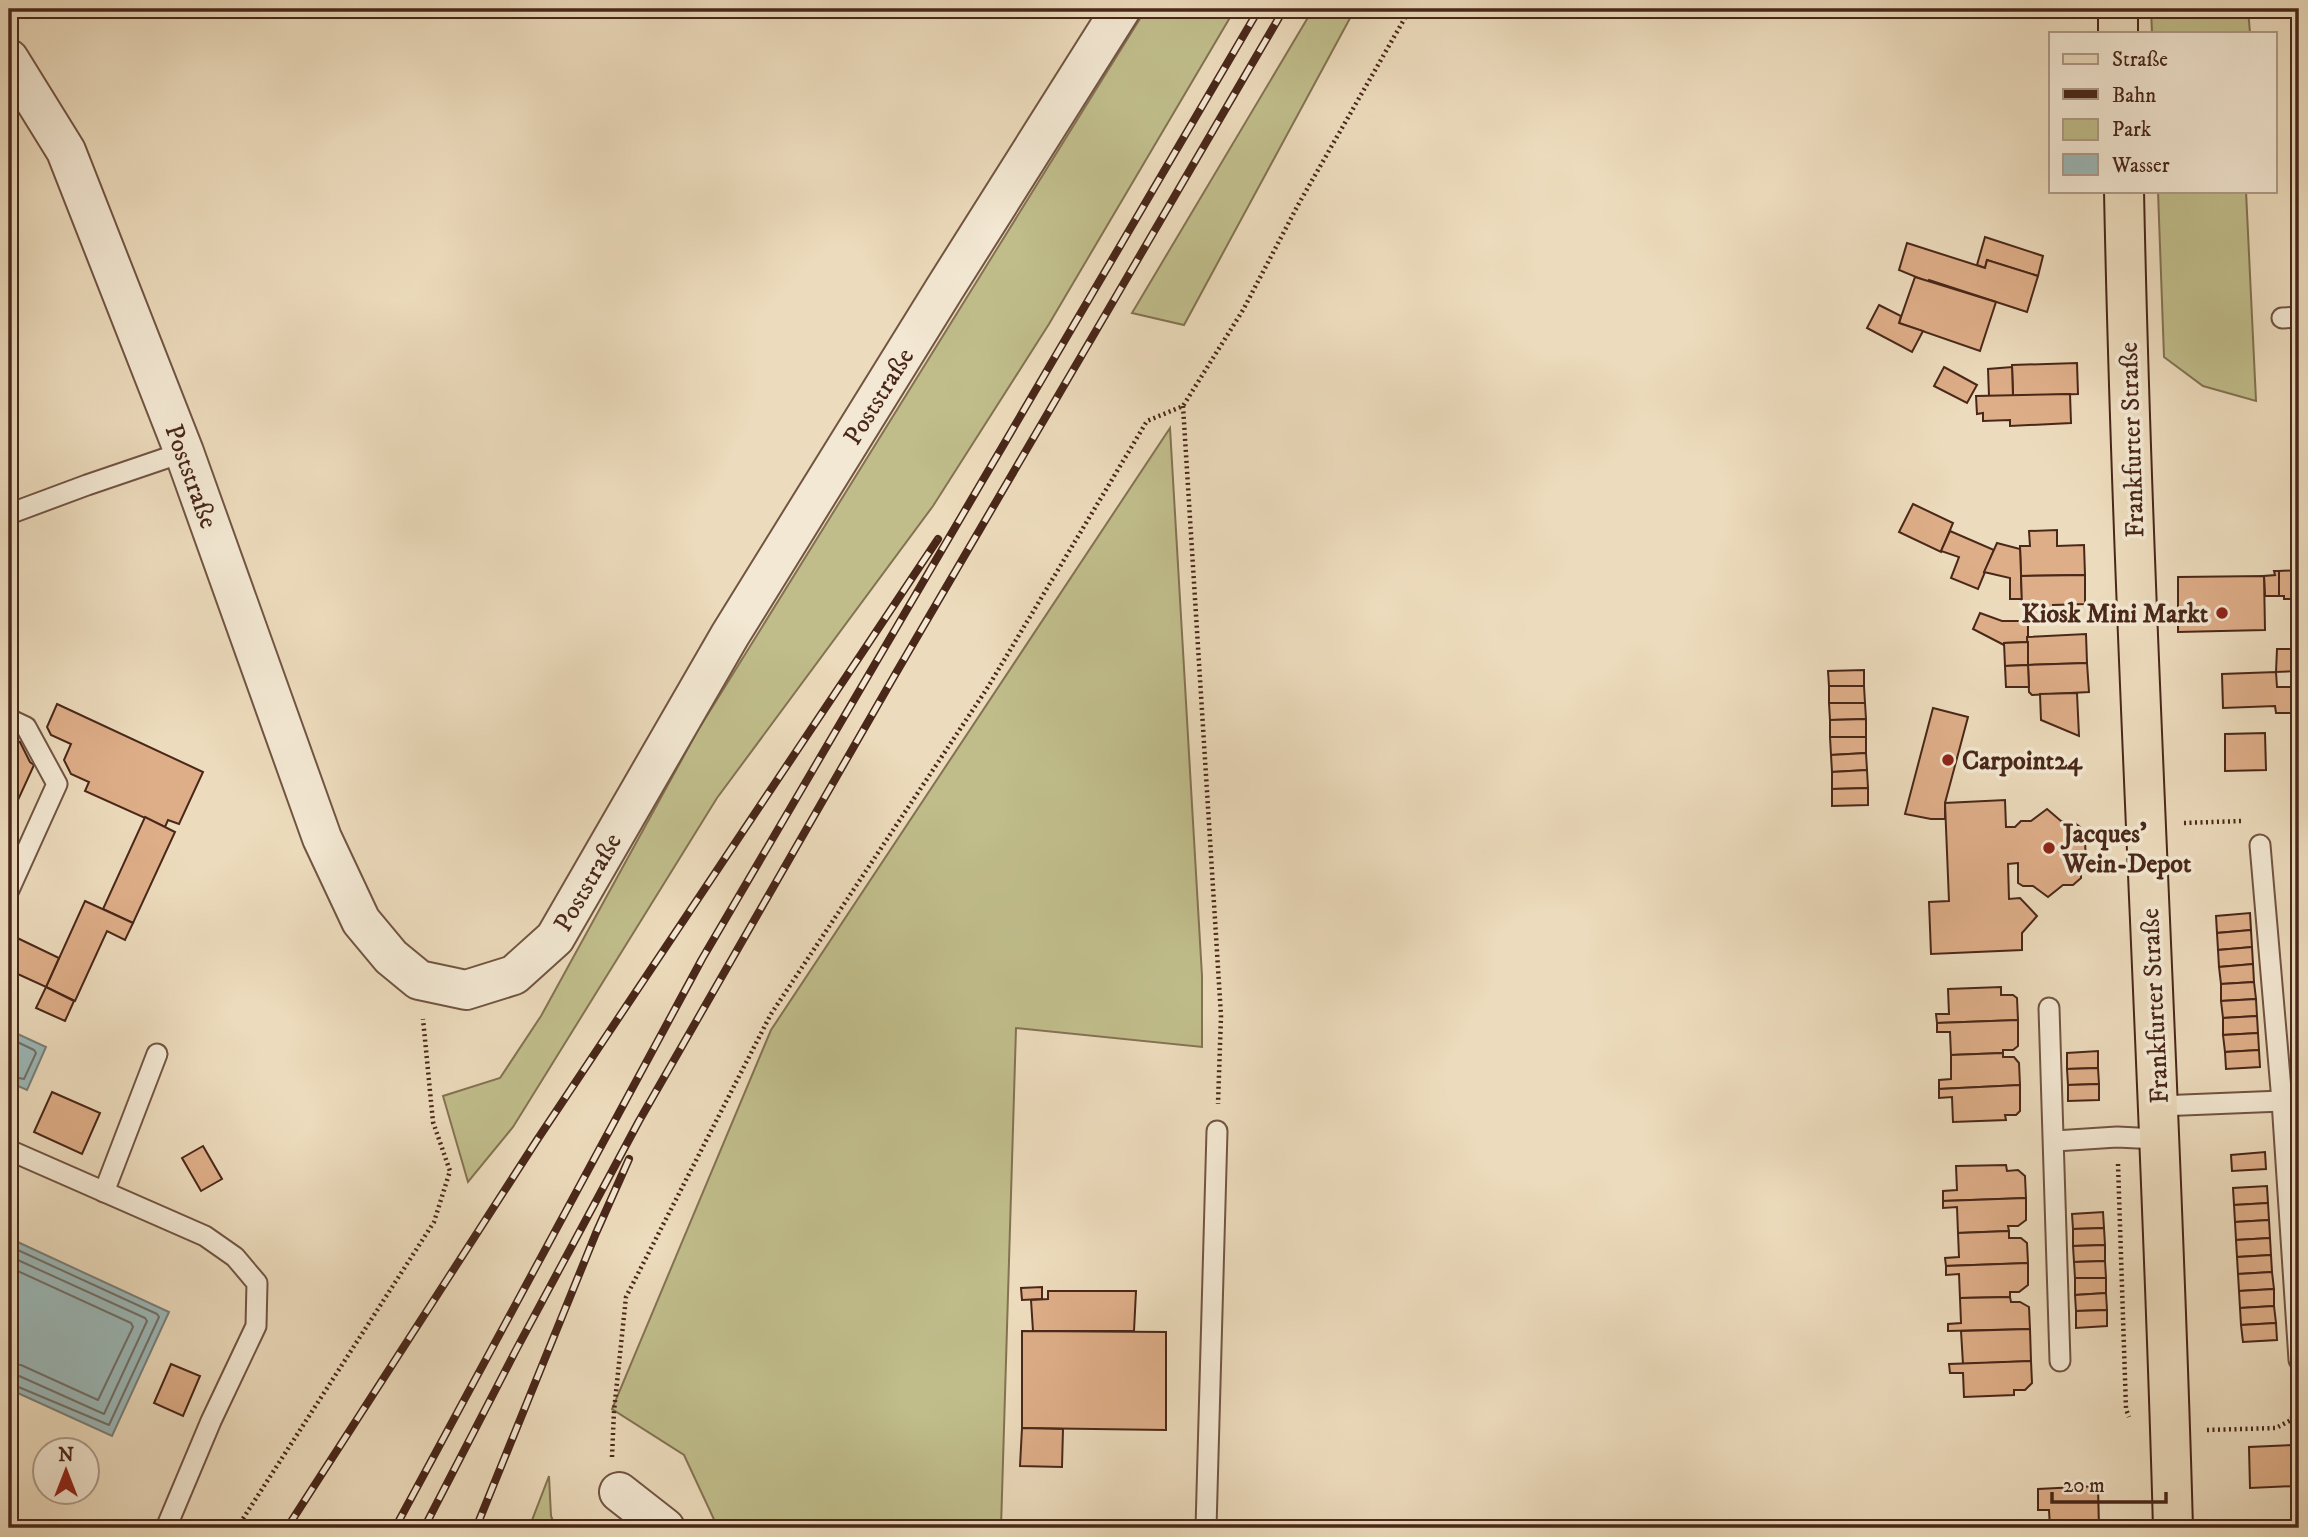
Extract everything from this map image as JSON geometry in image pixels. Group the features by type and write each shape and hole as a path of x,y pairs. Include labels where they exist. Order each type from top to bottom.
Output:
{"main road":[{"path":"2118,9 2118,32"},
{"name":"Frankfurter Straße","path":"2124,192 2127,331 2174,1528"}],"street":[{"name":"Poststraße","path":"9,59 66,151 184,452 322,838 361,921 391,957 419,980 466,990 514,975 555,938 730,635 1121,9"},
{"path":"619,1492 665,1528"}],"lane":[{"path":"9,514 184,452"},
{"path":"9,719 26,727 57,784 9,890"},
{"path":"2260,845 2282,1101 2299,1360"},
{"path":"2049,1008 2060,1361"},
{"path":"104,1192 157,1054"},
{"path":"2055,1141 2117,1137 2159,1123 2282,1101"},
{"path":"1206,1528 1217,1131"},
{"path":"9,1150 205,1236 235,1257 257,1283 256,1326 211,1421 166,1528"}],"path":[{"path":"619,1492 611,1451 626,1297 771,1014 988,687 1147,421 1183,406 1243,310 1298,205 1410,9"},
{"path":"1183,406 1221,1016 1217,1131"},
{"path":"2146,824 2240,821 2249,824 2256,831 2260,845"},
{"path":"237,1528 434,1222 450,1171 433,1122 419,980"},
{"path":"2171,1432 2276,1428 2291,1420 2299,1397"}],"green space":[{"path":"1146,9 1235,9 1049,324 933,506 717,798 513,1127 468,1182 443,1096 500,1078 541,1016 698,730"},
{"path":"1313,9 1355,9 1184,325 1132,313"},
{"path":"2151,9 2248,9 2250,32 2152,32"},
{"path":"2158,192 2246,192 2256,401 2203,386 2164,357"},
{"path":"1170,428 1202,976 1202,1047 1016,1028 1001,1528 718,1528 684,1455 612,1409 771,1030"},
{"path":"549,1476 551,1516 556,1528 529,1528"}],"water":[{"path":"9,1030 46,1047 27,1090 9,1082"},
{"path":"9,1238 169,1312 112,1436 9,1389"}],"building":[{"path":"1985,237 2043,256 2038,276 1987,260 1985,268 1977,265"},
{"path":"1907,243 1985,268 1987,260 2038,276 2027,312 1929,280 1928,282 1899,270"},
{"path":"1915,277 1996,302 1980,351 1899,323"},
{"path":"1879,305 1901,316 1899,323 1923,331 1912,352 1867,328"},
{"path":"2077,363 2078,394 2013,396 2012,365"},
{"path":"1944,367 1977,385 1967,403 1934,386"},
{"path":"2012,367 2013,396 1989,396 1988,369"},
{"path":"2070,394 2071,423 2010,426 2010,420 1983,421 1983,413 1977,414 1976,396"},
{"path":"1913,504 1953,523 1941,552 1899,532"},
{"path":"2057,530 2057,546 2084,545 2085,575 2021,576 2020,546 2030,546 2029,531"},
{"path":"1950,531 1994,550 1978,589 1951,578 1959,557 1941,551"},
{"path":"1997,543 2020,549 2022,599 2010,599 2010,578 1984,572"},
{"path":"2299,570 2299,599 2284,599 2284,596 2279,596 2279,571"},
{"path":"2274,571 2279,571 2279,596 2265,596 2264,576 2275,575"},
{"path":"2085,575 2085,604 2053,605 2054,616 2035,616 2035,606 2022,606 2021,576"},
{"name":"Kiosk Mini Markt","path":"2264,576 2265,630 2178,632 2178,577"},
{"path":"1980,613 2002,621 2028,621 2028,642 2004,645 1973,629"},
{"path":"2086,634 2087,663 2028,665 2027,637"},
{"path":"2028,642 2028,665 2005,666 2004,643"},
{"path":"2277,649 2299,649 2299,671 2276,672"},
{"path":"2087,663 2089,692 2032,695 2029,692 2028,665"},
{"path":"2028,665 2029,687 2006,687 2005,666"},
{"path":"1864,670 1864,686 1829,686 1828,671"},
{"path":"2276,672 2277,687 2292,687 2293,713 2276,713 2275,706 2223,708 2222,674"},
{"path":"1829,686 1864,686 1865,703 1829,703"},
{"path":"2077,693 2079,736 2041,720 2040,694"},
{"path":"1829,703 1865,703 1866,719 1830,720"},
{"path":"57,704 203,772 179,824 168,820 165,827 85,791 89,782 71,774 64,760 71,744 51,735 47,727"},
{"path":"1933,708 1968,717 1945,803 1945,819 1905,814"},
{"path":"1866,719 1866,737 1830,737 1830,720"},
{"path":"2265,733 2266,770 2225,771 2225,734"},
{"path":"9,737 20,742 34,765 18,800 9,799"},
{"path":"1830,737 1866,737 1866,753 1831,755"},
{"path":"1866,753 1867,770 1832,772 1831,755"},
{"path":"1867,770 1868,788 1832,789 1832,772"},
{"path":"1868,788 1868,805 1832,806 1832,789"},
{"path":"2005,800 2006,827 2015,827 2021,821 2031,821 2047,809 2061,821 2072,821 2080,827 2079,836 2085,840 2086,864 2081,869 2081,878 2073,885 2063,885 2048,897 2033,886 2018,883 2018,863 2008,864 2009,899 2020,898 2037,916 2022,933 2022,950 1931,954 1929,902 1949,901 1945,803"},
{"path":"145,817 175,832 133,923 103,909"},
{"path":"85,901 133,923 125,940 107,931 75,1001 46,987"},
{"path":"2250,913 2251,930 2217,933 2216,916"},
{"path":"2251,930 2252,947 2218,950 2217,933"},
{"path":"9,934 59,958 46,987 9,970"},
{"path":"2252,947 2253,964 2219,967 2218,950"},
{"path":"2253,964 2254,982 2221,984 2219,967"},
{"path":"2254,982 2256,999 2221,1001 2221,984"},
{"path":"46,987 74,1001 65,1021 36,1008"},
{"path":"2001,987 2001,995 2013,995 2017,998 2018,1020 1937,1023 1936,1014 1949,1014 1948,989"},
{"path":"2256,999 2257,1016 2223,1018 2221,1001"},
{"path":"2257,1016 2258,1033 2223,1035 2223,1018"},
{"path":"2018,1020 2018,1046 2013,1050 2003,1050 2003,1053 1951,1055 1950,1032 1937,1032 1937,1023"},
{"path":"2258,1033 2259,1050 2225,1052 2223,1035"},
{"path":"2259,1050 2260,1067 2226,1069 2225,1052"},
{"path":"2098,1051 2098,1068 2067,1069 2067,1053"},
{"path":"2003,1053 2003,1057 2014,1057 2019,1063 2020,1085 1939,1089 1939,1080 1951,1079 1951,1055"},
{"path":"2098,1068 2099,1084 2068,1085 2067,1069"},
{"path":"2099,1084 2099,1100 2068,1101 2068,1085"},
{"path":"2020,1085 2020,1111 2016,1115 2005,1115 2006,1120 1953,1122 1952,1097 1939,1098 1939,1089"},
{"path":"52,1092 100,1113 82,1154 34,1132"},
{"path":"203,1146 222,1179 201,1191 182,1158"},
{"path":"2265,1152 2266,1169 2232,1171 2231,1155"},
{"path":"2006,1165 2007,1171 2018,1170 2025,1176 2026,1198 1943,1201 1943,1191 1957,1190 1956,1166"},
{"path":"2267,1186 2268,1203 2234,1205 2233,1188"},
{"path":"2026,1198 2026,1220 2018,1226 2008,1226 2009,1231 1958,1233 1957,1207 1943,1208 1943,1201"},
{"path":"2268,1203 2269,1220 2235,1222 2234,1205"},
{"path":"2103,1212 2104,1228 2073,1229 2072,1214"},
{"path":"2269,1220 2270,1238 2236,1240 2235,1222"},
{"path":"2104,1228 2105,1245 2073,1246 2073,1229"},
{"path":"2009,1231 2009,1238 2021,1238 2027,1243 2028,1263 1946,1266 1945,1258 1959,1257 1958,1233"},
{"path":"2270,1238 2271,1255 2237,1257 2236,1240"},
{"path":"2105,1245 2105,1261 2074,1262 2073,1246"},
{"path":"2271,1255 2272,1272 2238,1274 2237,1257"},
{"path":"2105,1261 2106,1278 2075,1278 2074,1262"},
{"path":"2028,1263 2028,1285 2019,1292 2010,1292 2010,1297 1960,1298 1959,1274 1946,1275 1946,1266"},
{"path":"2272,1272 2274,1289 2239,1291 2238,1274"},
{"path":"2075,1278 2106,1278 2106,1293 2075,1295"},
{"path":"1042,1287 1042,1299 1022,1300 1021,1288"},
{"path":"2274,1289 2274,1306 2240,1308 2239,1291"},
{"path":"1048,1291 1136,1291 1134,1331 1033,1331 1031,1300 1048,1299"},
{"path":"2106,1293 2107,1310 2076,1311 2075,1295"},
{"path":"2010,1297 2011,1302 2020,1302 2029,1307 2030,1329 1948,1331 1948,1324 1961,1323 1960,1298"},
{"path":"2274,1306 2276,1323 2241,1325 2240,1308"},
{"path":"2107,1310 2107,1326 2076,1328 2076,1311"},
{"path":"2276,1323 2277,1340 2243,1342 2241,1325"},
{"path":"2030,1329 2031,1361 1963,1364 1961,1331"},
{"path":"1022,1331 1166,1332 1166,1430 1022,1428"},
{"path":"2031,1361 2032,1383 2025,1390 2014,1390 2014,1395 1964,1397 1963,1373 1950,1373 1949,1364"},
{"path":"171,1364 200,1376 183,1416 154,1403"},
{"path":"1022,1428 1063,1429 1062,1467 1020,1466"},
{"path":"2293,1445 2295,1486 2250,1488 2249,1447"},
{"path":"2098,1486 2099,1528 2050,1528 2049,1510 2038,1510 2038,1489"}],"railway":[{"path":"395,1528 702,959 1259,9"},
{"path":"424,1528 639,1121 896,673 1284,9"},
{"path":"287,1528 537,1140 938,539"},
{"path":"476,1528 596,1233 629,1159"}],"place":[{"name":"Kiosk Mini Markt","path":"2222,613"},
{"name":"Carpoint24","path":"1948,760"},
{"name":"Jacques' Wein-Depot","path":"2049,848"}]}
